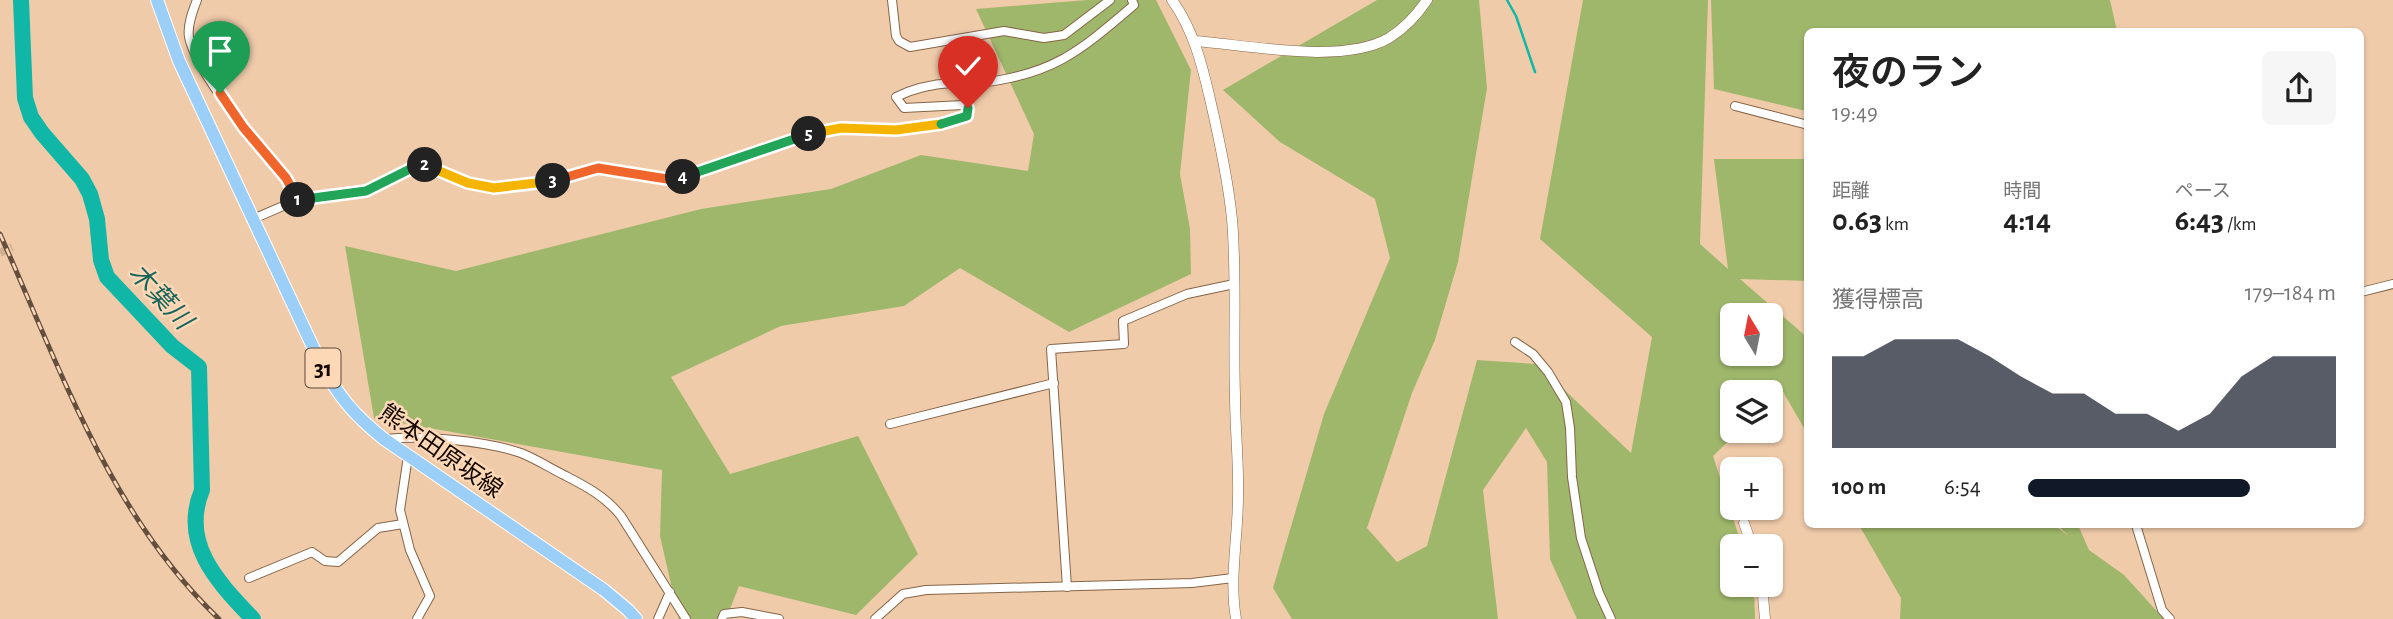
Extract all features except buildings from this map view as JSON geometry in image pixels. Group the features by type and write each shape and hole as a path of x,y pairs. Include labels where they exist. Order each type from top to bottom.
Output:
{"main road":[{"name":"熊本田原坂線","path":"157,0 179,61 336,392 363,422 384,439 604,590 636,619"}],"street":[{"path":"197,0 192,12 189,36 200,62 243,127 286,178 296,200"},
{"path":"892,0 896,36 910,47 1004,31 1044,38 1063,35 1110,0"},
{"path":"253,219 296,200 366,191 412,168 426,165 468,183 494,188 555,180 598,168 667,179 684,177 830,130 896,130 955,121 967,116 968,108 963,105 904,108 895,97 907,91 951,82 977,83 1031,74 1052,66 1107,30 1134,5 1132,0"},
{"path":"1172,0 1195,41 1214,116 1232,219 1238,478 1238,523 1233,578 1236,619"},
{"path":"1195,41 1306,51 1338,51 1366,47 1387,39 1406,26 1427,0"},
{"path":"1735,106 1804,124"},
{"path":"1067,587 1051,349 1124,344 1123,321 1187,294 1234,284"},
{"path":"2364,291 2393,284"},
{"path":"1515,342 1533,354 1548,372 1566,402 1572,477 1581,538 1599,593 1611,619"},
{"path":"890,424 1054,383"},
{"path":"384,439 408,437 486,445 519,453 609,500 686,619"},
{"path":"408,456 400,510 410,550 430,596 417,619"},
{"path":"1744,523 1748,534"},
{"path":"249,578 312,552 325,561 338,562 378,528 404,524"},
{"path":"2137,528 2162,610 2170,619"},
{"path":"875,619 903,594 926,590 1192,583 1233,578"},
{"path":"658,619 670,592"},
{"path":"1763,597 1765,619"},
{"path":"722,619 724,614 742,612 779,619"}],"green space":[{"path":"1087,0 1156,0 1191,70 1180,174 1190,229 1191,274 1069,332 960,268 904,306 781,326 671,377 730,474 858,436 918,554 856,615 739,586 726,619 679,619 660,536 662,470 374,418 345,246 456,271 701,209 831,189 921,155 1028,171 1034,134 976,9"},
{"path":"1377,0 1479,0 1487,88 1458,262 1435,340 1412,393 1367,528 1397,562 1427,546 1477,360 1537,364 1631,453 1652,337 1540,239 1583,0 1708,0 1700,244 1728,269 1714,159 1804,159 1804,281 1740,279 1768,303 1720,303 1720,366 1783,366 1783,316 1804,335 1804,428 1783,392 1783,380 1720,380 1720,443 1727,443 1713,456 1720,478 1720,520 1734,520 1738,534 1720,534 1720,597 1754,597 1755,619 1577,619 1550,559 1547,462 1526,428 1483,490 1498,619 1292,619 1273,588 1324,414 1390,258 1375,199 1280,142 1223,90"},
{"path":"1711,0 2110,0 2116,28 1804,28 1804,111 1714,89"},
{"path":"1861,528 2058,528 2069,536 2060,528 2079,528 2089,550 2124,575 2164,619 1900,619 1901,598"}],"waterway":[{"name":"木葉川","path":"21,0 25,98 31,117 82,179 90,194 97,219 101,260 107,277 172,346 199,367 202,490 196,510 199,545 216,576 253,619"},
{"path":"1507,0 1516,16 1535,72"}],"tunnel":[{"path":"0,253 12,247"}],"railway":[{"path":"0,234 67,387 118,487 147,534 181,578 219,619"}],"route":[{"path":"220,93 243,127 286,178 296,200 366,191 412,168 426,165 468,183 494,188 555,180 598,168 667,179 684,177 808,135 841,128 922,128 967,116 968,108"}]}
